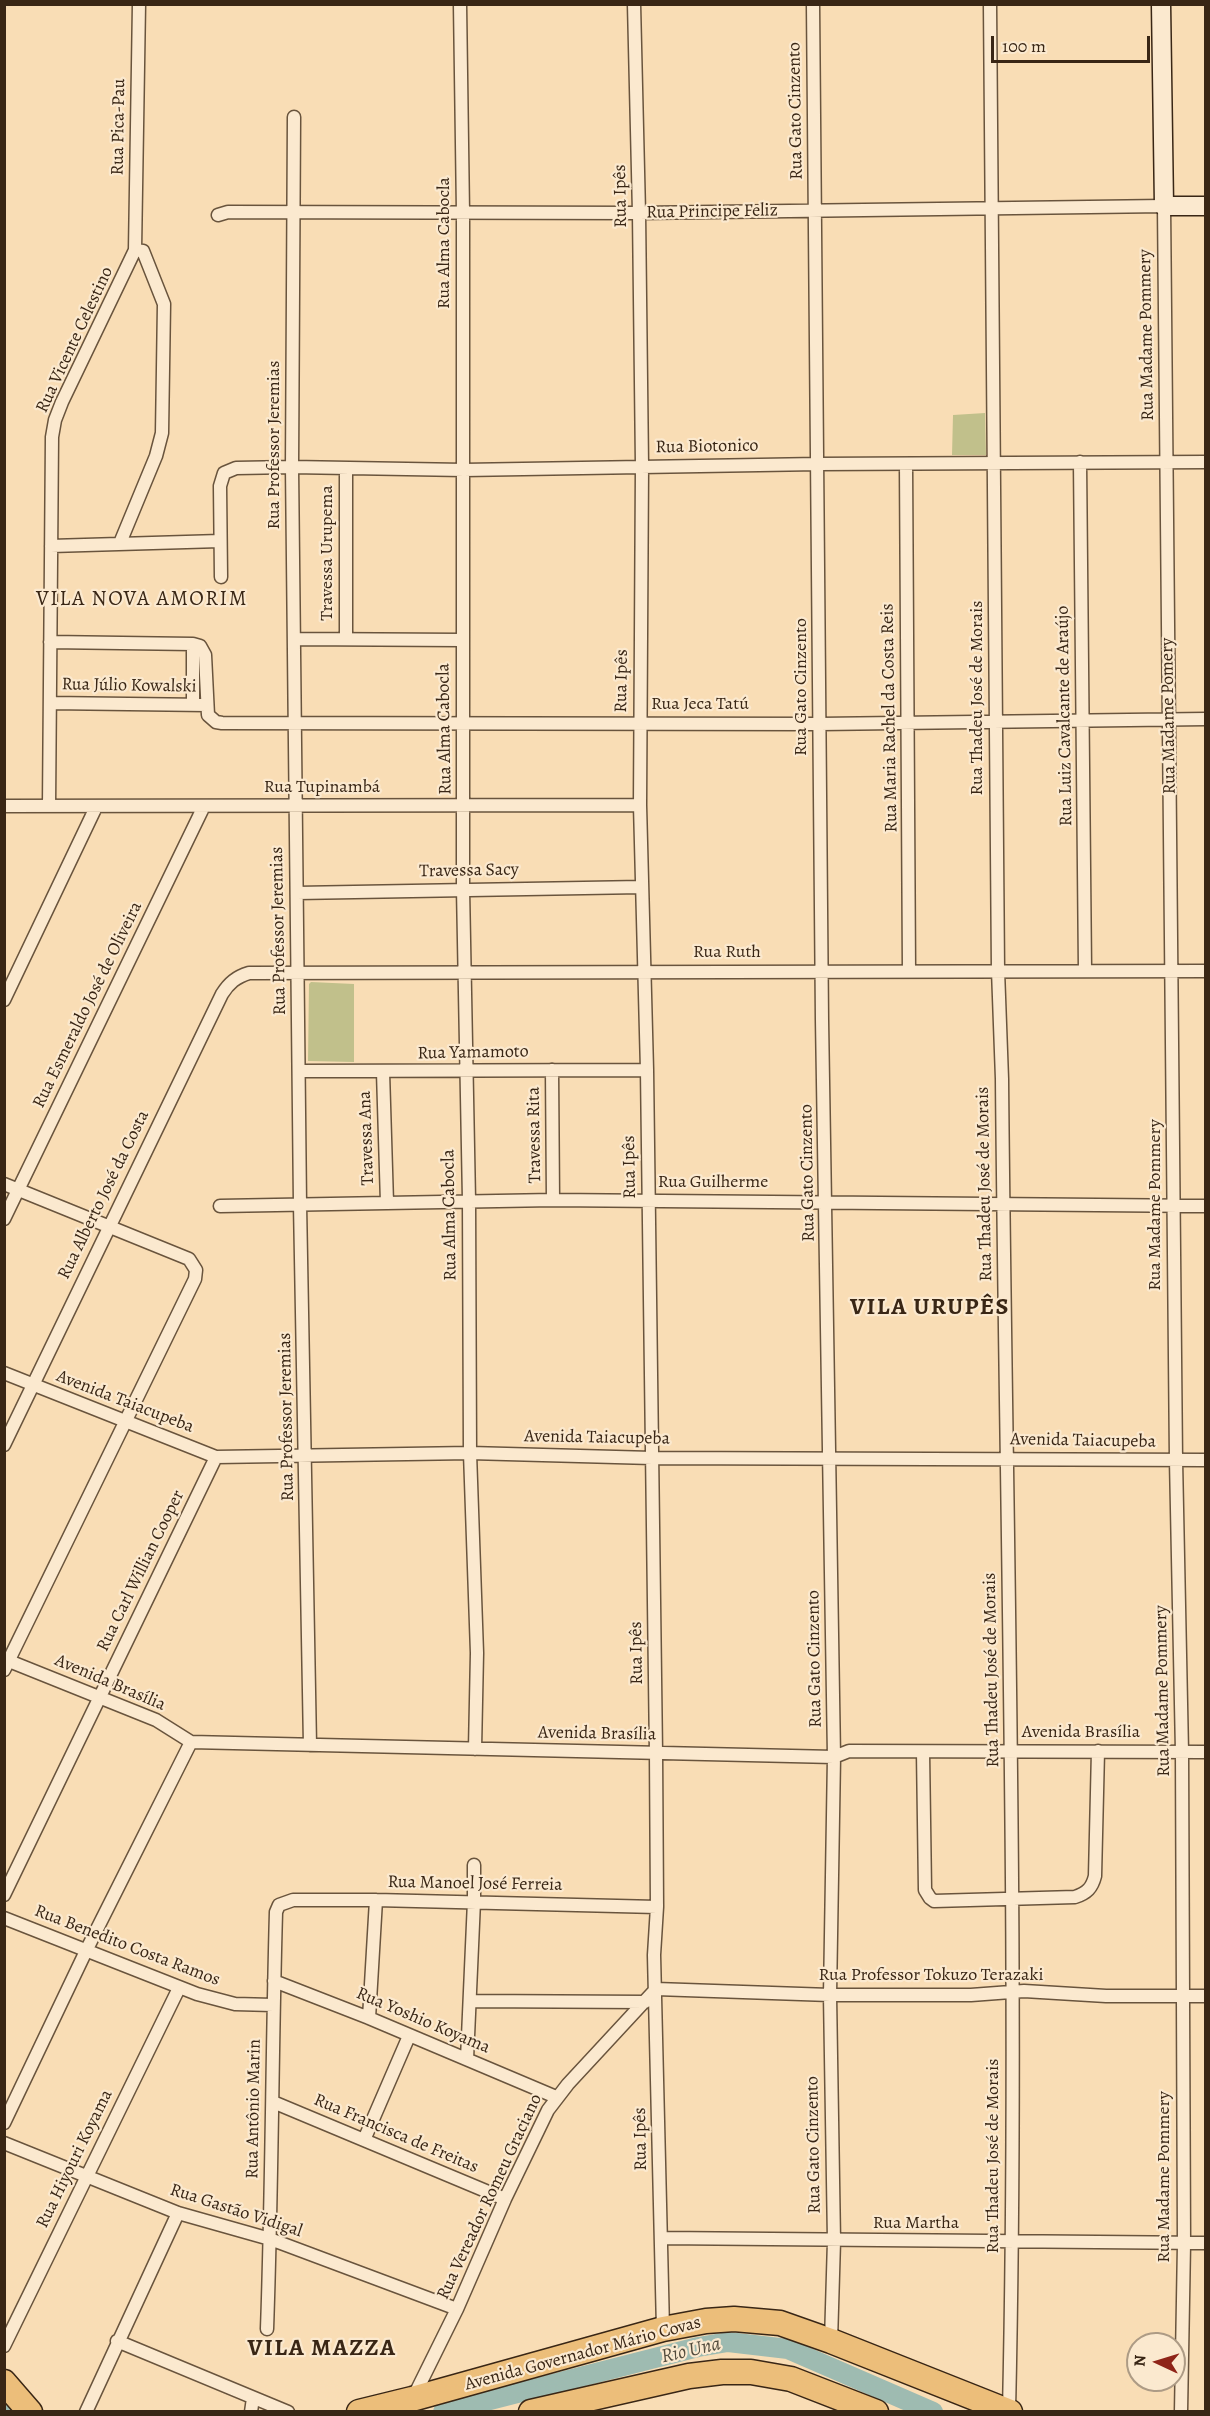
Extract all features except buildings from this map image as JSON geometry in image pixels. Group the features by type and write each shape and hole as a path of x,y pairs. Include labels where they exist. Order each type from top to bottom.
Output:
{"highway":[{"name":"Avenida Governador Mário Covas","path":"359,2412 411,2405 663,2329 706,2321 757,2320 780,2324 831,2341 1010,2411"},
{"path":"531,2412 689,2376 742,2372 790,2379 876,2412"},
{"path":"4,2382 30,2412"}],"street":[{"name":"Rua Pica-Pau","path":"135,250 138,4"},
{"name":"Rua Alma Cabocla","path":"460,4 464,470 463,889 471,1453 477,1653 475,1749"},
{"name":"Rua Ipês","path":"633,4 639,213 642,466 639,723 641,887 647,1070 656,1753 657,1907 654,1954 663,2329"},
{"name":"Rua Gato Cinzento","path":"813,4 822,972 834,1757 830,1995 834,2241 831,2341"},
{"name":"Rua Thadeu José de Morais","path":"990,4 998,970 1012,1751 1013,2242 1010,2411"},
{"path":"1161,4 1164,206"},
{"name":"Rua Professor Jeremias","path":"294,117 292,466 300,1204 310,1745"},
{"name":"Rua Madame Pommery","path":"1164,206 1166,463"},
{"name":"Rua Principe Feliz","path":"218,215 228,212 639,213 1206,206"},
{"path":"120,543 156,456 162,433 164,304 143,251 135,250"},
{"name":"Rua Vicente Celestino","path":"49,806 52,436 55,420 135,250"},
{"name":"Rua Luiz Cavalcante de Araújo","path":"1080,462 1085,970"},
{"name":"Rua Biotonico","path":"220,541 221,477 229,470 292,466 464,470 819,464 1206,462"},
{"name":"Rua Madame Pomery","path":"1166,463 1172,970"},
{"name":"Rua Maria Rachel da Costa Reis","path":"906,464 909,971"},
{"name":"Travessa Urupema","path":"346,468 346,639"},
{"path":"51,546 220,541 222,577"},
{"path":"294,639 462,640"},
{"path":"50,642 193,644 200,646 206,655 207,705"},
{"path":"193,644 193,704"},
{"name":"Rua Júlio Kowalski","path":"50,703 207,705"},
{"name":"Rua Jeca Tatú","path":"207,705 208,715 216,722 820,724 1206,719"},
{"name":"Rua Tupinambá","path":"4,806 640,805"},
{"name":"Rua Esmeraldo José de Oliveira","path":"4,1219 204,806"},
{"path":"4,1000 96,807"},
{"name":"Travessa Sacy","path":"297,893 641,887"},
{"name":"Rua Madame Pommery","path":"1172,970 1176,1460 1182,1752 1184,2244 1181,2412"},
{"name":"Rua Ruth","path":"249,973 1206,970"},
{"name":"Rua Alberto José da Costa","path":"4,1445 222,994 230,982 239,975 249,973"},
{"name":"Travessa Rita","path":"552,1070 553,1200"},
{"name":"Rua Yamamoto","path":"299,1071 647,1070"},
{"name":"Travessa Ana","path":"383,1072 387,1203"},
{"path":"4,1184 189,1258 196,1270 195,1279 126,1422 6,1663"},
{"name":"Rua Guilherme","path":"220,1206 553,1200 1206,1206"},
{"name":"Avenida Taiacupeba","path":"4,1373 216,1457 471,1453 652,1458 1206,1460"},
{"name":"Rua Carl Willian Cooper","path":"4,1895 216,1457"},
{"name":"Avenida Brasília","path":"6,1663 100,1696 156,1720 191,1742 834,1757 849,1750 1206,1752"},
{"path":"4,2123 86,1951 191,1742"},
{"path":"923,1752 927,1895 934,1901 1075,1897 1089,1889 1095,1876 1098,1751"},
{"path":"467,2059 471,2001 474,1864"},
{"name":"Rua Manoel José Ferreia","path":"293,1900 657,1907"},
{"name":"Rua Antônio Marin","path":"267,2329 276,1912 279,1905 293,1900"},
{"path":"369,2018 376,1900"},
{"name":"Rua Benedito Costa Ramos","path":"4,1918 216,2001 273,2005"},
{"name":"Rua Yoshio Koyama","path":"274,1981 369,2018 556,2097"},
{"name":"Rua Hiyouri Koyama","path":"4,2346 179,1988"},
{"name":"Rua Professor Tokuzo Terazaki","path":"656,1989 830,1995 971,1995 1012,1991 1206,1996"},
{"name":"Rua Vereador Romeu Graciano","path":"411,2405 548,2110 556,2097 656,1989"},
{"path":"471,2001 645,2002"},
{"path":"364,2140 409,2036"},
{"name":"Rua Francisca de Freitas","path":"273,2102 505,2199"},
{"name":"Rua Gastão Vidigal","path":"4,2143 178,2213 270,2239 457,2309"},
{"path":"86,2412 178,2213"},
{"name":"Rua Martha","path":"662,2238 1206,2243"},
{"path":"117,2342 288,2412"},
{"path":"251,2412 253,2398"}],"shaded area":[{"path":"985,413 986,455 952,455 953,415"},
{"path":"311,982 354,984 354,1062 308,1061 309,984"}],"waterway":[{"name":"Rio Una","path":"443,2412 698,2347 728,2342 788,2349 933,2412"},
{"name":"Rio Una","path":"4,2409 7,2412"}],"district":[{"name":"VILA NOVA AMORIM","path":"142,600"},
{"name":"VILA URUPÊS","path":"930,1308"},
{"name":"VILA MAZZA","path":"322,2349"}]}
